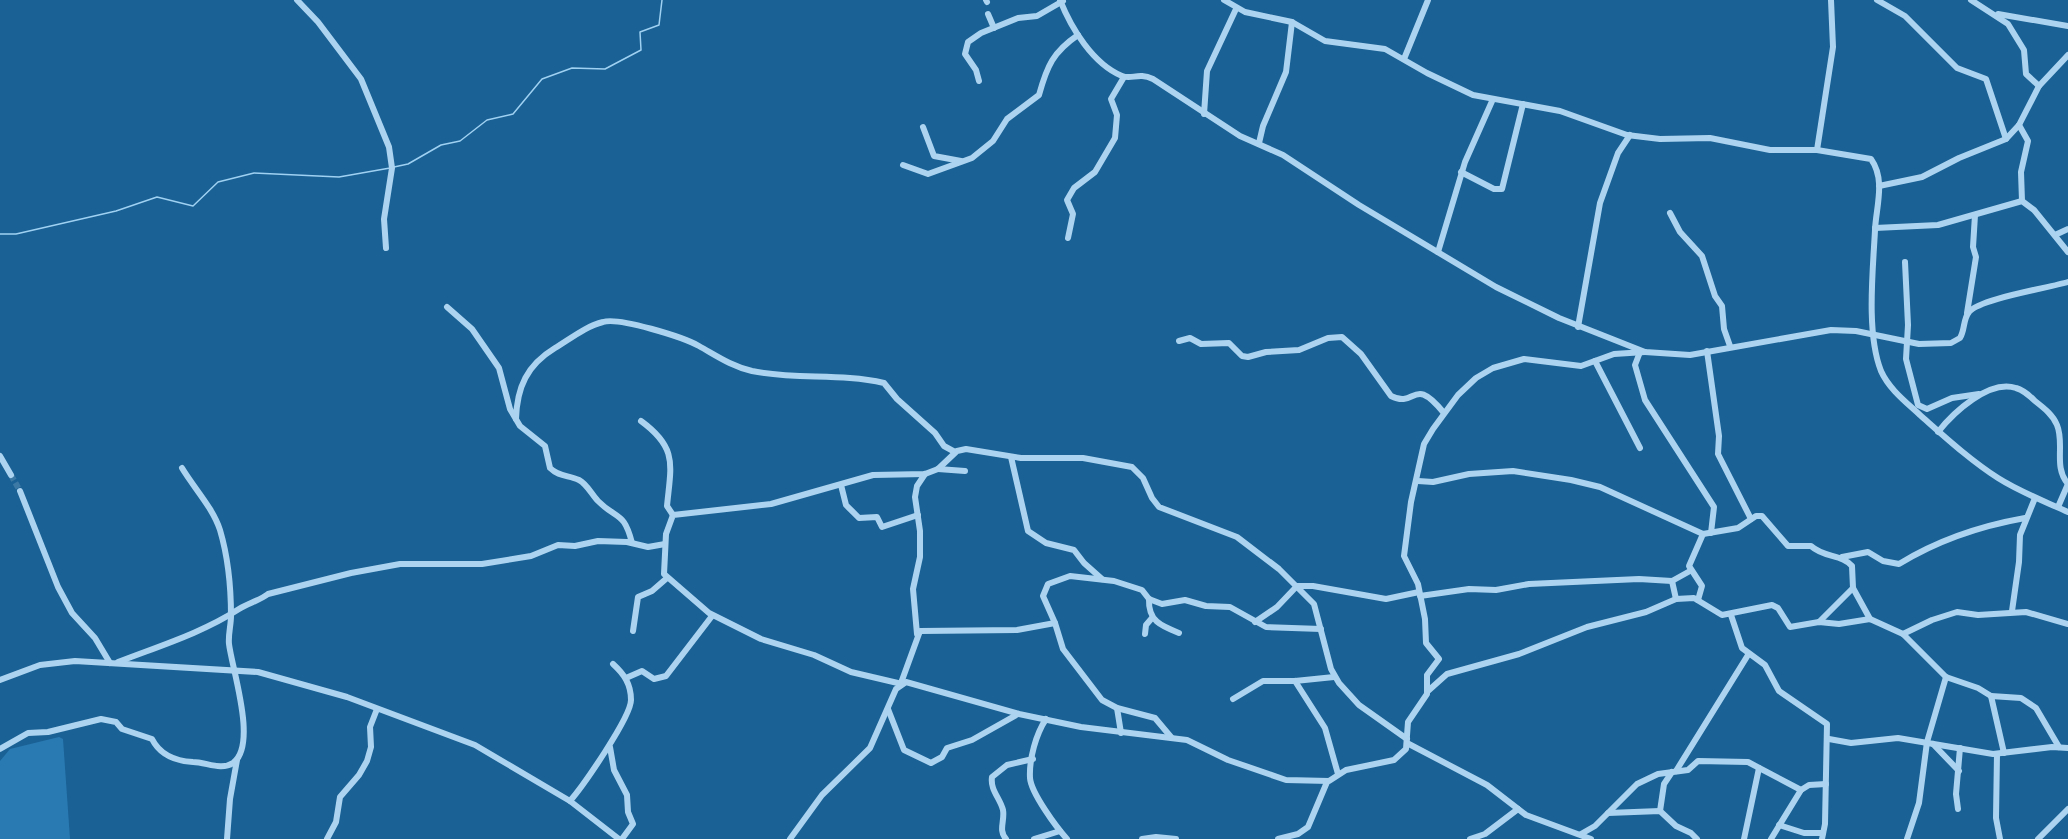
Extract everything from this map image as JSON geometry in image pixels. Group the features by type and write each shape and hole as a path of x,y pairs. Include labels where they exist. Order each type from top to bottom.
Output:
{"street":[{"path":"297,0 318,21 361,79 389,147 392,168 384,219 386,248"},
{"path":"1224,0 1236,9 1292,22 1325,41 1378,46 1464,91 1493,99 1560,111 1630,135 1660,139 1710,138 1770,150 1817,150 1871,159 1876,168 1879,186 1875,228 1874,335 1878,360 1886,380 1901,398 1938,432 1998,478 2035,498 2068,512"},
{"path":"1404,59 1428,0"},
{"path":"1817,150 1833,47 1831,0"},
{"path":"1877,0 1905,16 1957,68 1986,79 2006,139"},
{"path":"1971,0 2008,24 2022,45 2026,74 2039,86"},
{"path":"979,81 976,70 965,54 965,48 976,36 1020,17 1037,16 1062,1 1078,35 1096,56 1124,77 1144,74 1168,87 1204,114 1240,136 1259,143 1334,186 1359,205 1512,295 1578,327 1643,352"},
{"path":"1204,114 1207,71 1236,9"},
{"path":"988,14 994,28"},
{"path":"1995,14 2068,26"},
{"path":"1259,143 1263,126 1286,72 1292,22"},
{"path":"903,165 928,174 964,161 985,149 997,137 1007,119 1035,99 1040,91 1041,79 1054,55 1078,35"},
{"path":"1879,186 1922,177 1959,158 2006,139 2019,125 2039,86 2067,56"},
{"path":"1068,238 1073,214 1066,200 1074,188 1095,172 1115,138 1117,115 1111,99 1124,77"},
{"path":"1437,252 1461,172 1493,99"},
{"path":"1461,172 1497,191 1502,189 1523,104"},
{"path":"2019,125 2028,141 2021,172 2022,201"},
{"path":"923,127 934,156 964,161"},
{"path":"1578,327 1600,203 1618,153 1630,135"},
{"path":"1875,228 1932,226 2022,201"},
{"path":"2022,201 2034,210 2068,252"},
{"path":"1670,213 1682,234 1702,256 1713,290 1722,306 1724,329 1730,346"},
{"path":"1428,691 1427,675 1439,656 1426,643 1420,594 1415,577 1404,556 1408,515 1418,481 1426,439 1444,413 1476,378 1510,362 1532,359 1575,366 1614,354 1643,352 1679,356 1823,331 1874,335 1924,344 1955,342 1963,333 1976,257 1973,247 1975,215"},
{"path":"2055,235 2068,229"},
{"path":"1905,262 1907,363 1919,407 1927,409 1947,399 2006,387 2016,388 2049,413 2058,427 2060,465 2068,484 2058,507"},
{"path":"1967,314 1984,303 2068,282"},
{"path":"447,308 472,329 499,368 510,409 522,428 545,446 551,470 563,477 583,482 598,501 622,518 632,543"},
{"path":"516,419 521,386 536,361 588,329 609,321 673,335 699,346 719,359 754,371 842,376 884,383 897,399 935,433 944,446 955,452"},
{"path":"1179,341 1190,338 1201,344 1228,343 1246,357 1266,352 1299,350 1328,338 1342,338 1361,354 1391,396 1402,399 1422,393 1428,394 1444,413"},
{"path":"1707,351 1719,434 1718,454 1751,519"},
{"path":"1643,352 1635,365 1645,400 1714,507 1711,533"},
{"path":"1594,361 1640,448"},
{"path":"1938,432 1950,417 1979,394"},
{"path":"641,421 659,434 666,444 672,477 667,506 673,515 665,544 664,570 667,578 712,616 769,642 814,655 851,672 910,683 1019,714 1081,728 1186,740 1228,760 1277,778 1328,782"},
{"path":"673,515 763,506 879,475 925,474 938,469 955,452 966,449 1011,457 1074,457 1132,467 1143,478 1159,507 1237,537 1267,559 1297,586 1314,604 1334,677 1359,705 1407,741 1487,785 1526,815 1591,839"},
{"path":"0,456 11,475"},
{"path":"1011,457 1028,531 1046,543 1074,550 1084,563 1103,579"},
{"path":"182,468 220,531 226,560 231,616 229,645 237,672 243,718 230,799 227,839"},
{"path":"938,469 965,471"},
{"path":"1418,481 1433,482 1469,474 1513,471 1572,480 1600,487 1703,534 1738,528 1751,519 1762,516 1788,546 1811,546 1819,554 1839,558 1852,566 1853,588 1870,619"},
{"path":"790,839 822,795 867,753 896,689 902,683 917,634 913,589 920,557 916,490 925,474"},
{"path":"841,485 846,505 859,518 877,517 882,527 918,516"},
{"path":"20,491 58,587 72,613 95,638 112,663"},
{"path":"2012,611 2019,562 2019,536 2035,498"},
{"path":"1839,558 1868,552 1882,561 1899,564 1912,555 1967,532 2025,518"},
{"path":"1698,600 1702,586 1690,571 1690,561 1703,534"},
{"path":"112,663 169,644 231,616 240,608 260,601 268,594 351,573 400,564 482,564 531,556 558,545 575,546 598,541 632,543 648,547 665,544"},
{"path":"1255,622 1277,607 1297,586 1313,586 1386,599 1528,584 1639,579 1672,581 1690,571"},
{"path":"1171,737 1155,718 1116,708 1102,700 1066,655 1043,596 1048,584 1070,576 1103,579 1142,590 1149,599 1152,618 1161,626 1179,633"},
{"path":"633,632 638,597 652,591 667,578"},
{"path":"1672,581 1676,599"},
{"path":"1819,622 1853,588"},
{"path":"1149,599 1162,604 1185,600 1206,606 1230,607 1266,627 1321,629"},
{"path":"1278,839 1298,834 1308,827 1328,782 1338,774 1394,760 1404,752 1408,722 1428,691 1447,674 1519,654 1587,627 1646,612 1676,599 1698,600 1717,614 1731,615 1772,605 1778,608 1790,627 1819,622 1836,624 1870,619 1903,634 1946,677 1978,688 1991,696 2021,698 2027,701 2040,712 2059,747"},
{"path":"1903,634 1954,613 1978,615 2012,611 2042,615 2068,624"},
{"path":"1731,615 1740,645 1748,655 1765,665 1779,691 1827,724 1829,739 1822,836 1779,825"},
{"path":"626,678 642,671 654,679 666,676 712,616"},
{"path":"1145,634 1146,626 1152,618"},
{"path":"917,634 922,631 1017,630 1055,623"},
{"path":"1660,811 1664,784 1748,655"},
{"path":"0,680 44,665 75,661 237,672 254,671 300,683 475,745 570,801 620,839 633,824 628,816 627,795 614,770 609,746"},
{"path":"570,801 609,746 630,706 630,688 626,678 613,664"},
{"path":"1233,699 1258,683 1334,677"},
{"path":"1907,839 1919,803 1930,743 1946,677"},
{"path":"1295,681 1325,728 1338,774"},
{"path":"1991,696 2004,753"},
{"path":"1116,708 1121,733"},
{"path":"327,839 336,822 340,797 359,775 367,761 371,747 370,727 377,709"},
{"path":"888,709 904,750 931,763 942,757 948,748 972,740 1019,714"},
{"path":"0,749 28,734 48,732 101,719 116,722 122,729 152,739 159,752 182,761 206,762 217,767 232,764 237,759"},
{"path":"1046,719 1038,733 1031,783 1060,831 1068,839"},
{"path":"1829,739 1851,743 1887,738 1997,754 2068,748"},
{"path":"1930,743 1959,771"},
{"path":"1958,809 1960,748"},
{"path":"1997,754 1996,818 2000,839"},
{"path":"1006,839 1002,829 1002,807 993,787 992,777 1007,765 1033,759"},
{"path":"1581,834 1595,826 1637,784 1653,776 1688,770 1698,761 1707,763 1746,762 1801,790"},
{"path":"1744,839 1759,768"},
{"path":"1771,839 1801,790 1809,785 1826,784"},
{"path":"1470,839 1485,834 1518,809"},
{"path":"2038,839 2068,809"},
{"path":"1608,813 1660,811 1676,826 1691,833 1697,839"},
{"path":"1034,839 1060,831"},
{"path":"1142,839 1156,837 1176,839"}],"shaded area":[{"path":"59,737 63,739 70,839 0,839 0,761 10,749"}],"waterway":[{"path":"394,167 408,164 441,145 460,141 487,120 513,114 542,79 572,68 605,69 641,50 640,32 659,25 662,0"},
{"path":"0,234 16,234 116,211 157,197 193,206 218,182 254,173 339,177 390,168"}],"tunnel":[{"path":"11,475 20,491"}]}
